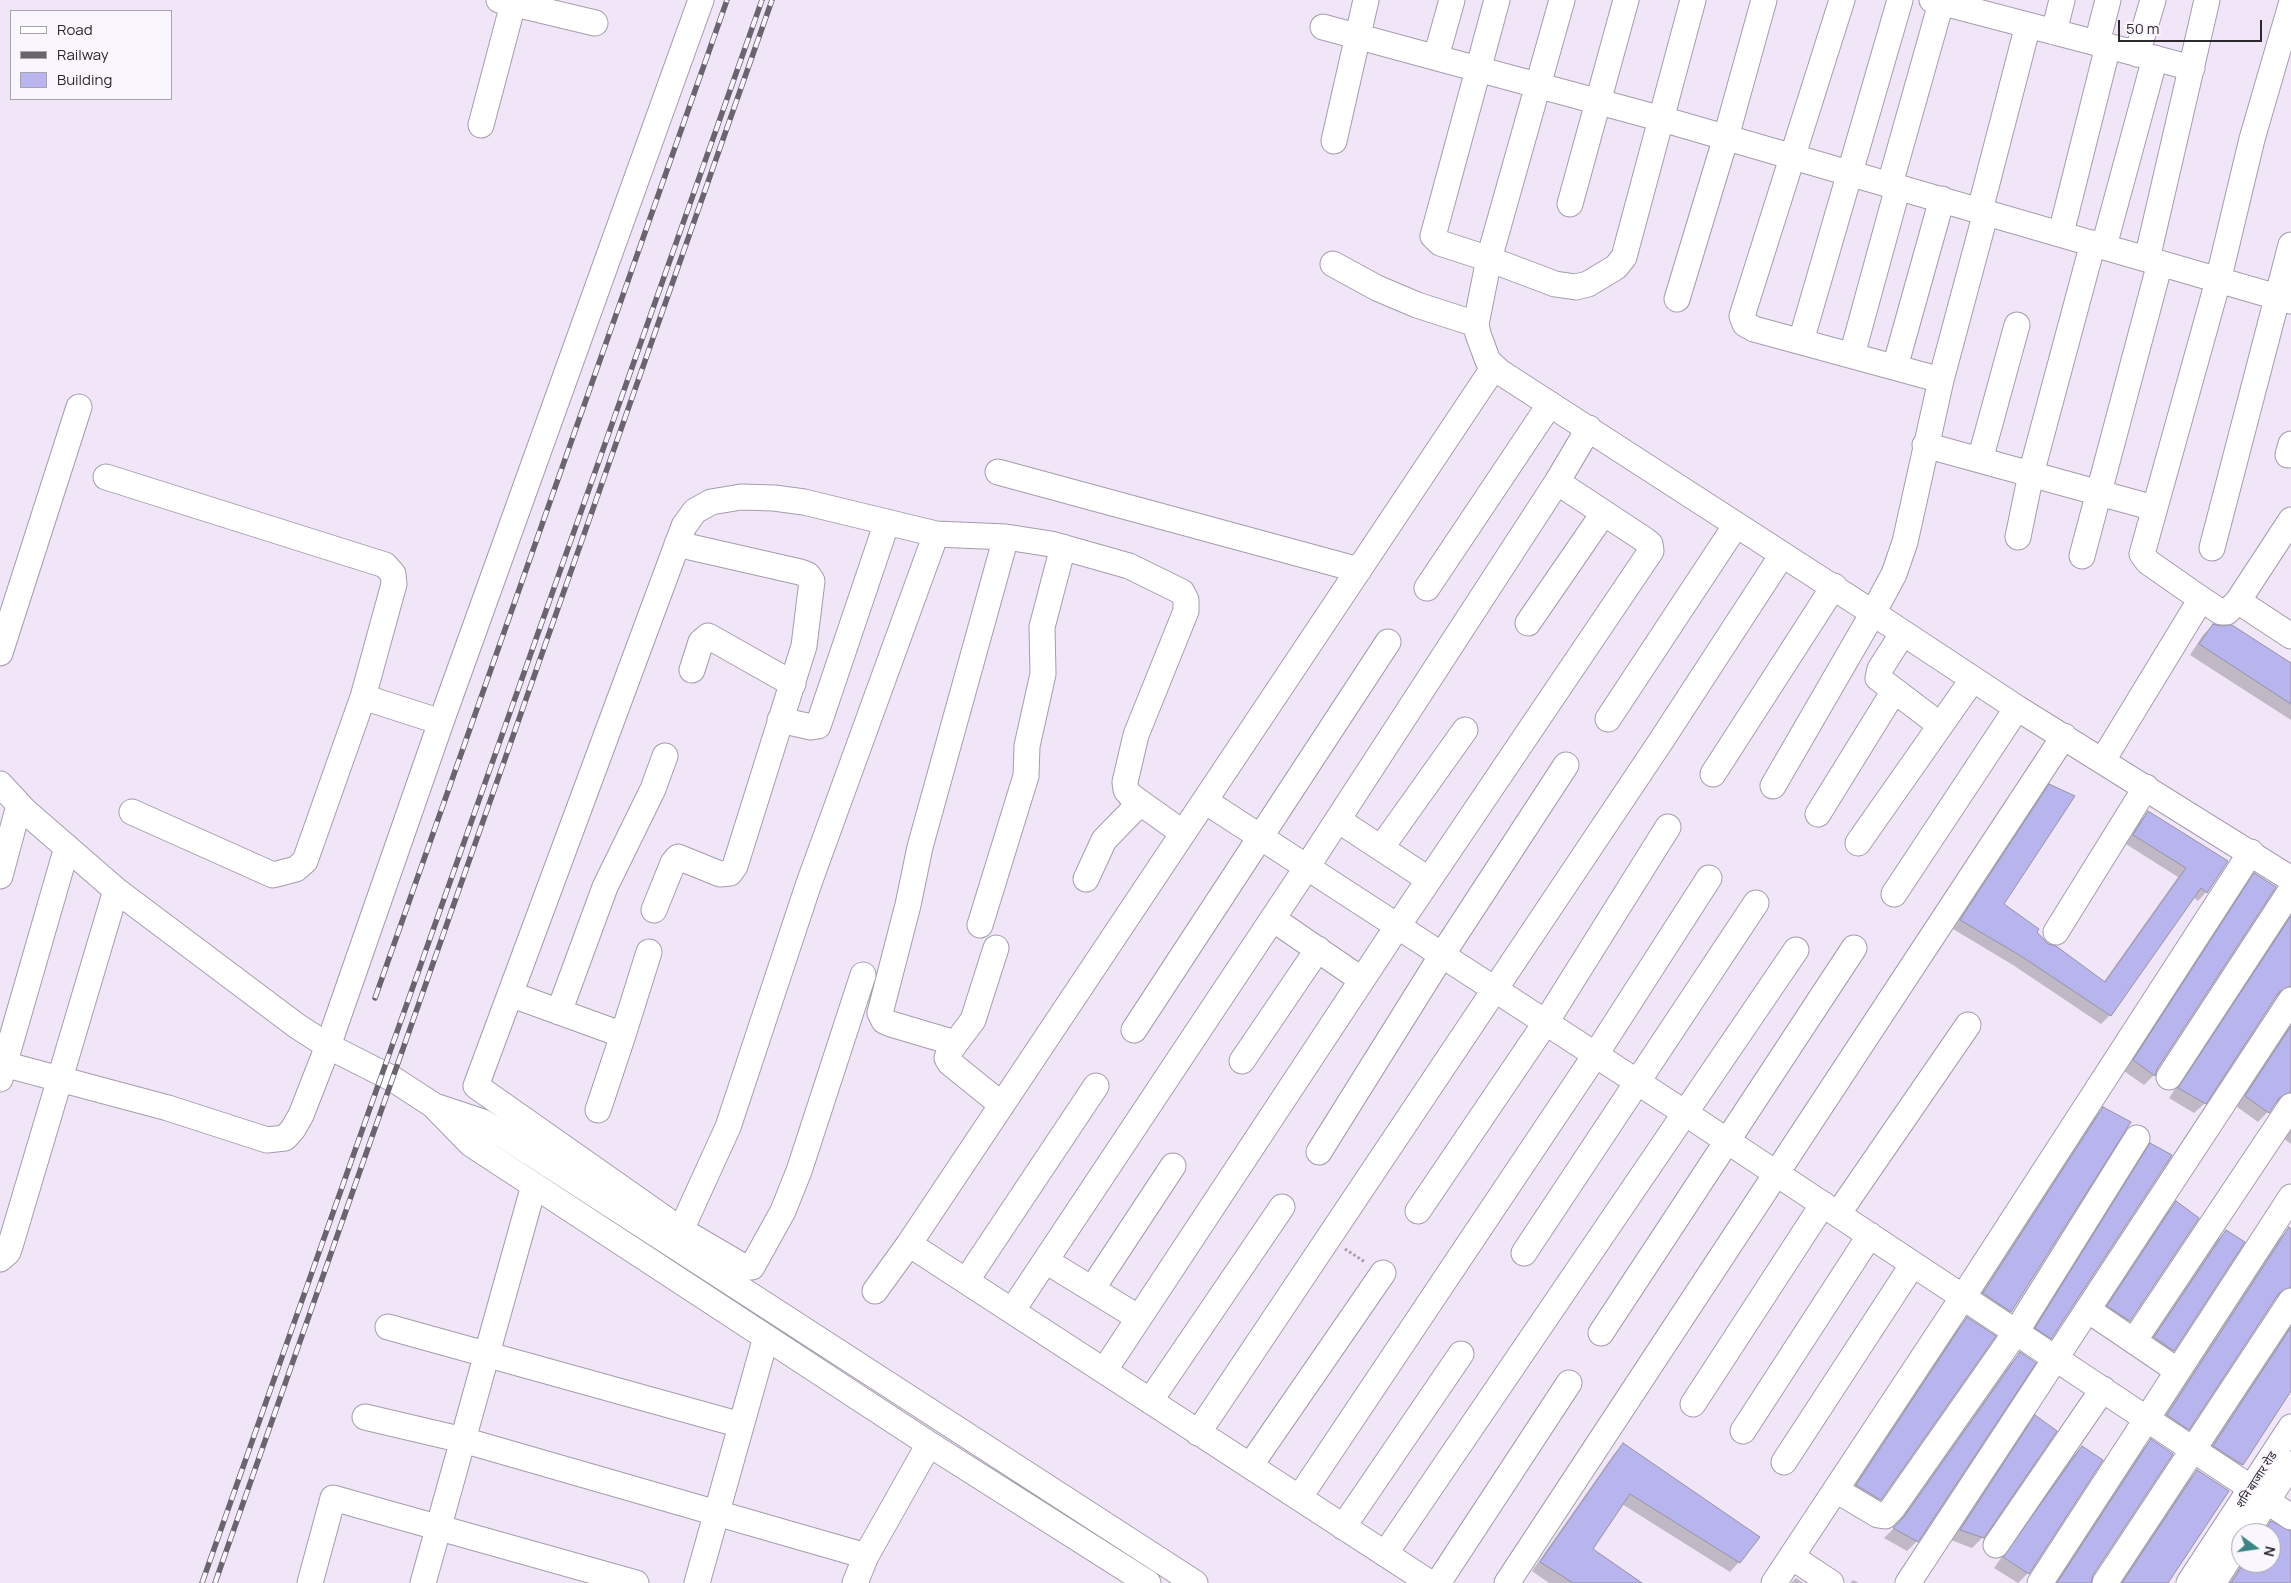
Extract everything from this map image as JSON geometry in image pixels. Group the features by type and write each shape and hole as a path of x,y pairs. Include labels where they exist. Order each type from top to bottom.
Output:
{"street":[{"path":"67,847 1,1069 59,1079 168,1108 267,1140 285,1138 301,1115 328,1046 441,722 700,0"},
{"path":"1334,141 1366,0"},
{"path":"1436,58 1452,0"},
{"path":"1497,0 1433,231 1435,240 1555,284 1576,287 1588,284 1616,267 1624,257 1693,0"},
{"path":"1562,0 1489,259 1476,324 1488,361 1494,367 1550,404 1736,526 1834,586 2017,708 2251,852 2291,879"},
{"path":"1570,204 1626,0"},
{"path":"1677,299 1726,137 1764,0"},
{"path":"1842,0 1742,316 1745,324 1754,329 1942,380"},
{"path":"1802,342 1900,0"},
{"path":"2054,32 2062,0"},
{"path":"2061,233 2102,44 2108,0"},
{"path":"2018,537 2031,474 2098,244 2146,56 2153,0"},
{"path":"2082,556 2154,261 2207,0"},
{"path":"1852,355 1937,1 1969,5 2021,16 2054,32 2192,68"},
{"path":"482,125 506,2 595,23"},
{"path":"2291,6 2252,139 2218,280 2143,547 2143,558 2221,612 2227,612 2238,601 2291,520"},
{"path":"1773,786 1873,613 1894,574 1905,542 1925,445 1983,211 2021,16"},
{"path":"1323,27 1726,137 2284,298"},
{"path":"1894,367 1942,199"},
{"path":"2212,548 2284,298 2291,245"},
{"path":"1333,264 1377,288 1417,305 1476,324"},
{"path":"1980,460 2017,325"},
{"path":"875,1291 909,1244 1494,367"},
{"path":"1427,588 1550,404"},
{"path":"0,654 79,407"},
{"path":"1012,1312 1338,820 1557,482 1589,428"},
{"path":"1925,445 2154,508"},
{"path":"998,472 1359,570"},
{"path":"106,477 385,565 393,574 394,584 362,697 305,861 296,869 273,875 132,812"},
{"path":"1104,1371 1428,879 1651,551 1650,544 1645,540 1557,482"},
{"path":"863,975 799,1170 783,1211 756,1263 752,1267 744,1266 681,1230 476,1086 684,526 695,511 711,502 741,497 804,502 936,534 1006,537 1063,547 1129,566 1182,592 1186,600 1186,611 1136,735 1127,768 1126,790 1140,803 1183,833"},
{"path":"1528,623 1604,514"},
{"path":"780,720 811,727 818,726 887,522"},
{"path":"1608,718 1736,526"},
{"path":"681,1230 728,1127 809,883 936,534"},
{"path":"955,1043 891,1024 884,1021 880,1013 908,905 920,847 1006,537"},
{"path":"654,910 673,864 678,857 720,874 730,873 735,866 804,646 812,581 808,575 677,544"},
{"path":"980,925 1026,776 1027,746 1043,674 1042,627 1063,547"},
{"path":"1198,1433 1661,741 1782,555"},
{"path":"1713,774 1834,586"},
{"path":"2103,760 2201,599"},
{"path":"2238,601 2291,636"},
{"path":"1903,633 1879,674 1880,680 1940,725"},
{"path":"692,670 700,642 708,636 793,684"},
{"path":"1134,1030 1262,838 1388,642"},
{"path":"1858,843 1973,679"},
{"path":"1818,814 1894,691"},
{"path":"362,697 441,722"},
{"path":"1894,894 2017,708"},
{"path":"1381,848 1465,730"},
{"path":"1507,1583 2064,736"},
{"path":"559,1012 606,887 653,789 665,756"},
{"path":"1319,1152 1442,955 1566,766"},
{"path":"0,784 14,809 67,847 116,890 297,1026 328,1046 393,1079 433,1105 471,1144 929,1444 1148,1583"},
{"path":"2056,932 2146,787"},
{"path":"1205,801 1637,1081 2103,1389 2291,1517"},
{"path":"1086,879 1104,840 1140,803"},
{"path":"0,876 14,809"},
{"path":"1338,820 1428,879"},
{"path":"1418,1212 1546,1022 1668,827"},
{"path":"1774,1583 2251,852"},
{"path":"1299,1498 1596,1054 1709,878"},
{"path":"0,1259 8,1252 116,890"},
{"path":"2169,1077 2291,890"},
{"path":"1524,1252 1756,903"},
{"path":"1273,919 1362,980"},
{"path":"996,948 973,1020 955,1043 947,1058 950,1063 1002,1105"},
{"path":"1601,1333 1854,948"},
{"path":"1242,1062 1318,949"},
{"path":"1384,1554 1796,950"},
{"path":"598,1110 649,952"},
{"path":"510,994 623,1035"},
{"path":"1908,1583 2291,1000"},
{"path":"1693,1404 1830,1209 1968,1025"},
{"path":"966,1282 1096,1086"},
{"path":"433,1105 483,1122 1195,1583"},
{"path":"2134,1340 2291,1106"},
{"path":"1836,1490 1878,1515 1885,1516 1892,1510 2016,1332 2138,1138"},
{"path":"1092,1289 1173,1166"},
{"path":"423,1583 534,1185"},
{"path":"2040,1583 2291,1197"},
{"path":"1150,1401 1282,1207"},
{"path":"1743,1431 1870,1235"},
{"path":"909,1244 1430,1583"},
{"path":"1046,1261 1139,1318"},
{"path":"1784,1462 1913,1264"},
{"path":"1250,1466 1383,1273"},
{"path":"2105,1583 2291,1302"},
{"path":"2088,1310 2178,1371"},
{"path":"388,1327 742,1425"},
{"path":"697,1583 766,1337"},
{"path":"1343,1527 1461,1354"},
{"path":"1438,1583 1569,1383"},
{"path":"1996,1545 2103,1389"},
{"path":"364,1417 463,1440 866,1556"},
{"name":"शनि बाजार रोड","path":"2249,1523 2259,1495 2291,1427"},
{"path":"855,1583 866,1556 929,1444"},
{"name":"शनि बाजार रोड","path":"2189,1583 2259,1495 2291,1464"},
{"path":"310,1583 333,1498 636,1583"},
{"path":"2213,1583 2231,1555"},
{"path":"1792,1557 1831,1583"}],"path":[{"path":"1328,1238 1383,1273"}],"building":[{"path":"2213,624 2221,626 2232,625 2291,663 2291,704 2199,644"},
{"path":"2049,784 2075,796 2004,904 2039,929 2037,932 2048,944 2056,946 2105,982 2186,868 2133,835 2148,811 2228,861 2207,893 2201,888 2111,1016 2021,956 1960,920"},
{"path":"2254,873 2276,887 2157,1069 2155,1076 2133,1060"},
{"path":"2291,916 2291,986 2279,992 2206,1104 2178,1088"},
{"path":"2291,1026 2291,1092 2279,1098 2269,1113 2245,1096"},
{"path":"2103,1107 2131,1122 2011,1312 1983,1293"},
{"path":"2150,1143 2172,1155 2051,1339 2035,1328"},
{"path":"2176,1201 2199,1218 2130,1321 2107,1306"},
{"path":"2289,1227 2291,1229 2291,1287 2279,1293 2189,1430 2167,1415"},
{"path":"2226,1230 2245,1242 2174,1351 2154,1337"},
{"path":"1967,1317 1996,1336 1881,1500 1856,1485"},
{"path":"2291,1327 2291,1391 2243,1465 2213,1446"},
{"path":"2020,1352 2036,1363 1918,1542 1893,1528 1904,1517"},
{"path":"2035,1415 2057,1431 1984,1538 1960,1530"},
{"path":"2151,1439 2173,1454 2093,1575 2091,1583 2057,1583"},
{"path":"1623,1443 1760,1537 1740,1563 1630,1494 1593,1549 1642,1583 1573,1583 1540,1562"},
{"path":"2082,1446 2103,1460 2029,1574 2003,1557"},
{"path":"2197,1470 2229,1491 2168,1583 2122,1583"},
{"path":"2281,1526 2291,1531 2291,1583 2231,1583 2238,1573 2281,1573"}],"railway":[{"path":"375,998 727,0"},
{"path":"202,1583 762,0"},
{"path":"215,1583 772,0"}]}
